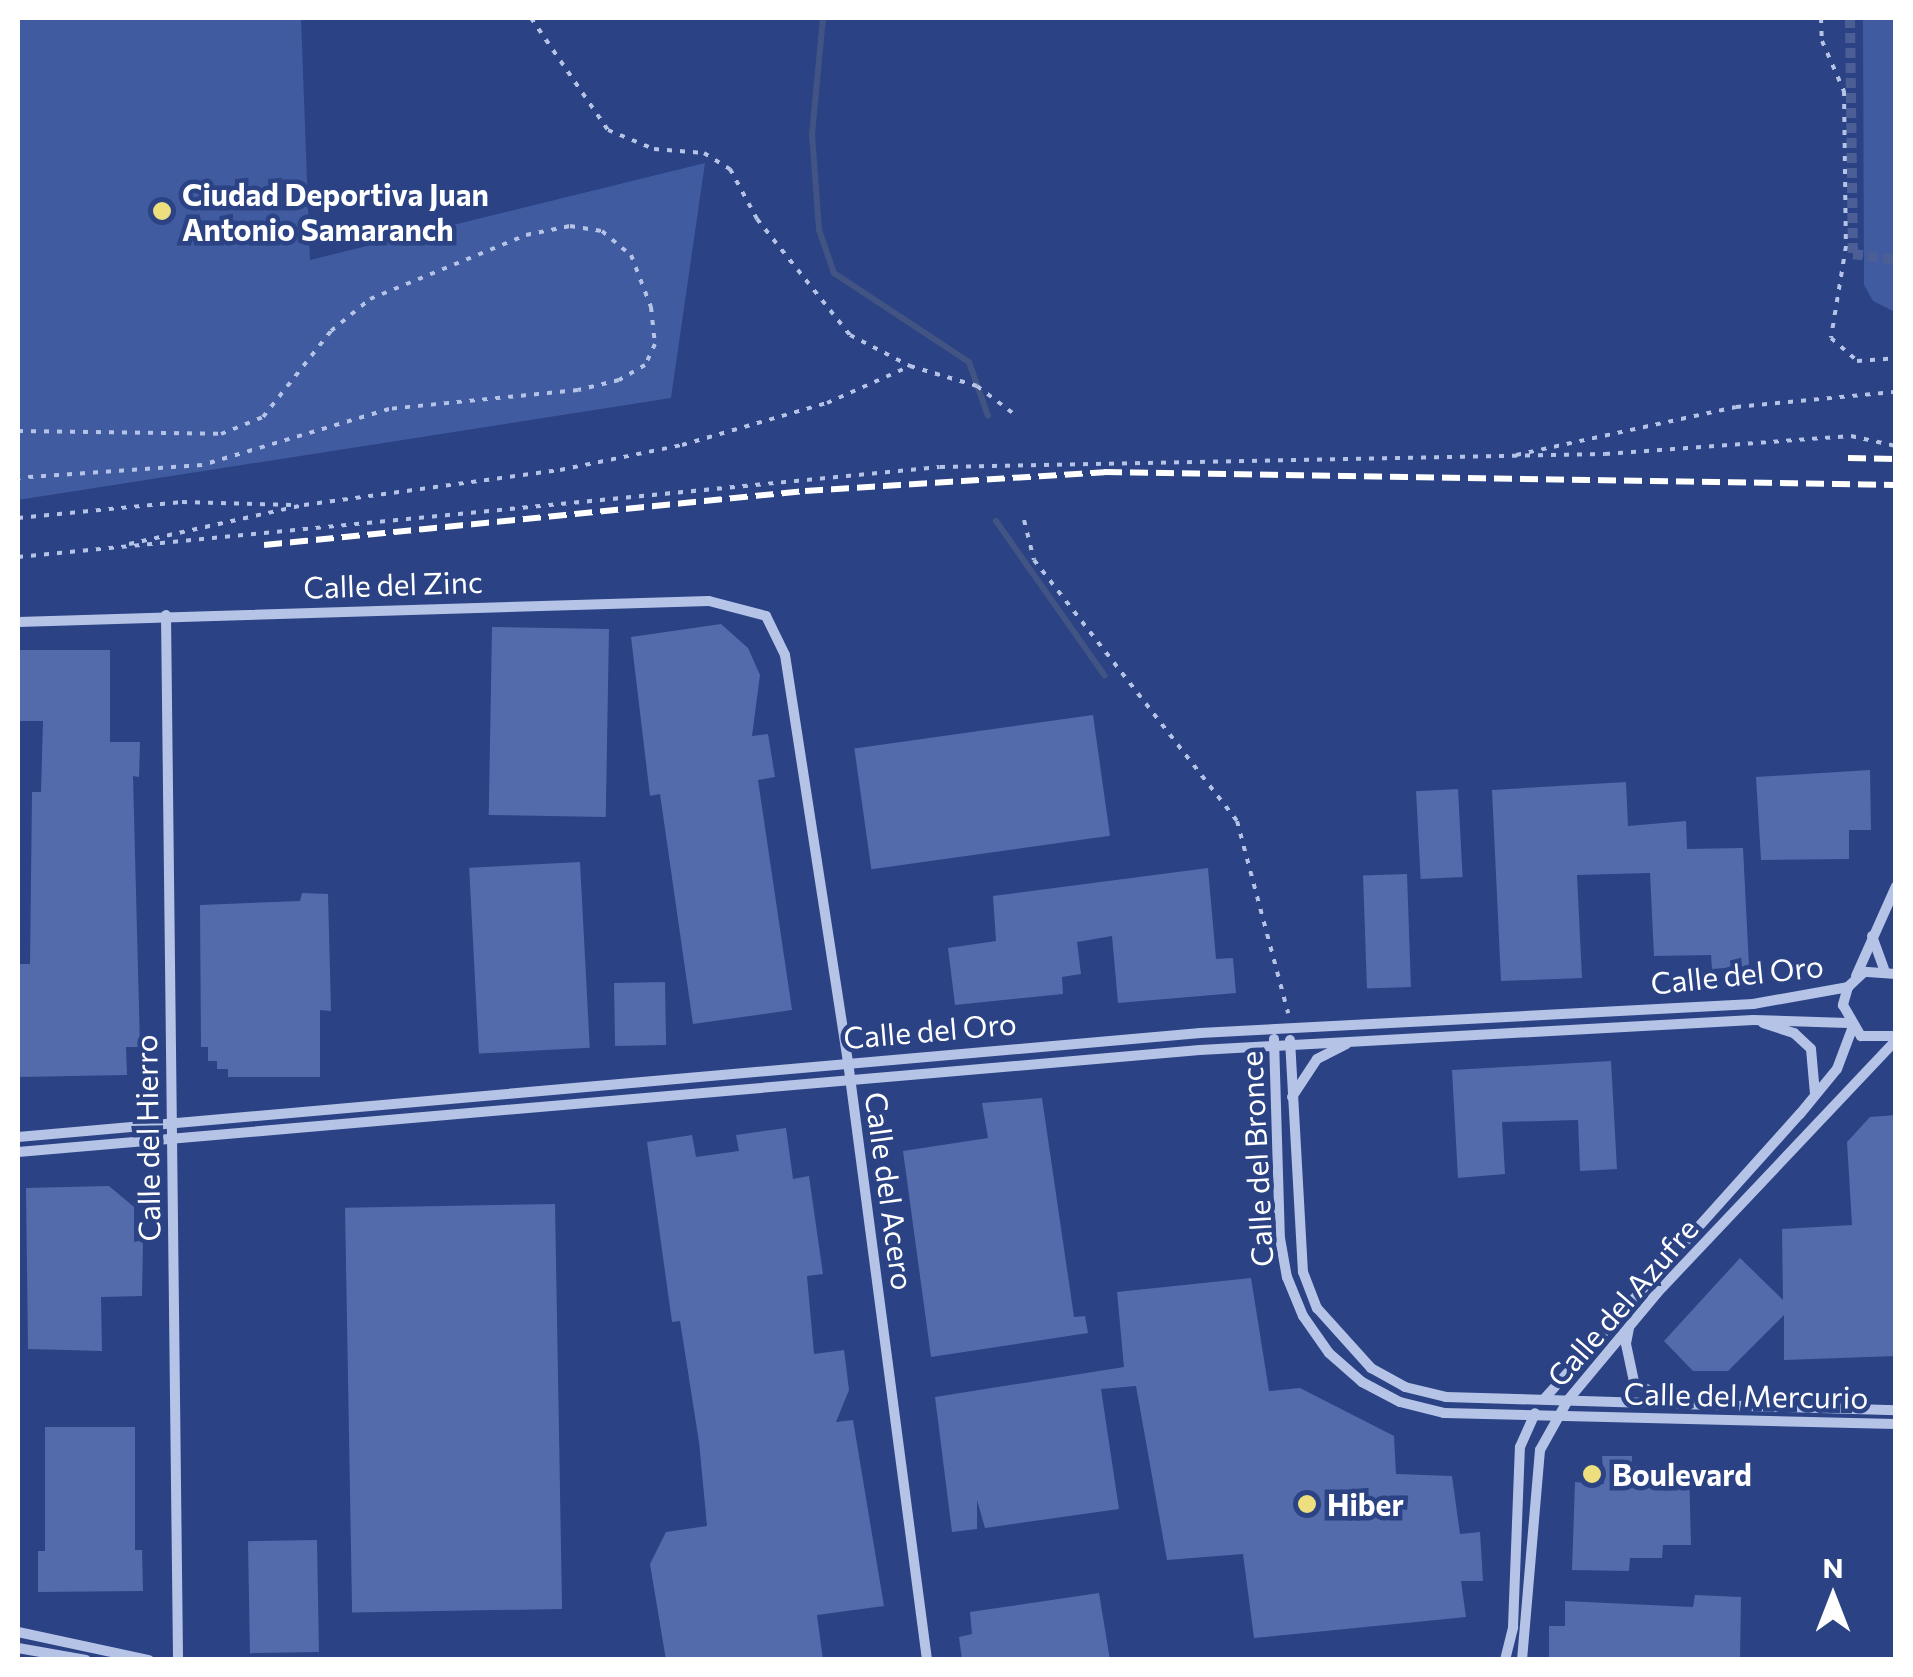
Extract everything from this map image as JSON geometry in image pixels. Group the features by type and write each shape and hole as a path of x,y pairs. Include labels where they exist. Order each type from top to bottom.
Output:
{"street":[{"name":"Calle del Zinc","path":"18,622 709,600 766,616"},
{"name":"Calle del Hierro","path":"166,615 178,1660"},
{"name":"Calle del Acero","path":"766,616 785,655 848,1062 927,1660"},
{"path":"1850,1026 1852,982 1896,886"},
{"path":"1872,935 1890,972"},
{"name":"Calle del Oro","path":"18,1137 1274,1028 1754,1004 1890,972"},
{"name":"Calle del Oro","path":"18,1152 1290,1044 1753,1020 1850,1026 1871,1040 1896,1038"},
{"path":"1753,1020 1794,1033 1811,1049 1815,1094"},
{"name":"Calle del Azufre","path":"1506,1660 1513,1627 1520,1448 1534,1415 1544,1399 1837,1069 1850,1026"},
{"name":"Calle del Bronce","path":"1290,1027 1302,1272 1341,1342 1405,1387 1446,1397 1544,1399"},
{"name":"Calle del Bronce","path":"1274,1028 1280,1238 1303,1316 1329,1352 1400,1402 1444,1413 1534,1415"},
{"name":"Calle del Azufre","path":"1522,1660 1540,1450 1568,1400 1630,1324 1896,1038"},
{"path":"1292,1098 1318,1058 1354,1041"},
{"path":"1630,1324 1626,1344 1634,1382 1656,1398 1692,1405"},
{"name":"Calle del Mercurio","path":"1544,1399 1896,1410"},
{"name":"Calle del Mercurio","path":"1534,1415 1896,1424"},
{"path":"18,1632 149,1660"},
{"path":"18,1648 86,1660"}],"path":[{"path":"531,18 608,130 654,148 704,153 730,169 757,219 850,335 910,366 977,386 1014,414"},
{"path":"1821,18 1822,40 1844,91 1846,246 1831,338 1857,361 1896,358"},
{"path":"18,431 220,434 263,417 331,332 370,299 526,235 570,226 602,231 631,255 651,307 655,344 645,365 620,380 578,390 389,409 202,464 18,478"},
{"path":"112,548 304,505 560,470 682,445 828,403 910,366"},
{"path":"1504,457 1736,407 1896,392"},
{"path":"18,557 940,468 1140,458 1504,457 1850,436 1896,446"},
{"path":"18,518 182,502 304,505"},
{"path":"1024,520 1034,560 1237,821 1290,1027"}],"shaded area":[{"name":"Ciudad Deportiva Juan Antonio Samaranch","path":"18,18 301,18 310,260 705,163 671,398 18,500"},
{"path":"1863,18 1895,18 1895,312 1873,301 1864,285"}],"building":[{"path":"721,624 748,648 760,675 752,736 768,734 775,777 758,780 792,1010 693,1024 660,794 650,796 631,637"},
{"path":"492,627 609,629 606,817 489,815"},
{"path":"18,650 110,650 110,742 140,742 139,777 133,776 140,1047 126,1047 127,1075 18,1077 18,964 30,964 32,792 41,792 43,721 18,721"},
{"path":"1093,715 1110,836 871,869 854,749"},
{"path":"1870,770 1871,830 1849,830 1849,859 1761,860 1756,777"},
{"path":"1626,782 1628,826 1686,821 1687,849 1743,848 1749,966 1712,969 1711,955 1654,956 1650,873 1577,875 1582,978 1501,981 1492,790"},
{"path":"1458,789 1463,877 1421,879 1416,791"},
{"path":"580,862 590,1048 479,1054 469,868"},
{"path":"1208,868 1216,959 1233,958 1236,993 1118,1003 1112,936 1077,942 1081,974 1062,977 1063,994 955,1005 948,948 996,941 993,896"},
{"path":"1407,874 1411,987 1367,988 1363,876"},
{"path":"302,893 328,894 331,1011 320,1010 320,1077 228,1077 228,1069 217,1069 217,1061 208,1061 208,1047 201,1047 200,905 300,901"},
{"path":"665,982 666,1045 615,1046 614,983"},
{"path":"1611,1061 1617,1169 1580,1171 1578,1120 1502,1122 1505,1174 1458,1178 1452,1070"},
{"path":"1042,1098 1074,1317 1085,1316 1088,1333 931,1357 903,1151 988,1138 982,1103"},
{"path":"1896,1115 1896,1356 1784,1360 1784,1315 1728,1371 1693,1371 1664,1341 1740,1258 1783,1300 1782,1229 1852,1225 1847,1142 1870,1117"},
{"path":"786,1128 793,1179 809,1176 823,1274 807,1276 814,1354 844,1350 849,1390 836,1422 853,1420 884,1606 817,1615 823,1660 666,1660 650,1564 666,1532 707,1526 699,1442 680,1321 672,1322 647,1142 692,1135 696,1157 739,1151 736,1135"},
{"path":"109,1186 134,1207 134,1242 143,1240 142,1296 101,1297 102,1351 28,1349 26,1188"},
{"path":"555,1204 562,1609 352,1613 345,1208"},
{"name":"Hiber","path":"1251,1278 1269,1391 1300,1388 1394,1436 1396,1474 1452,1476 1460,1534 1480,1532 1483,1581 1461,1581 1466,1617 1254,1638 1243,1554 1167,1560 1136,1386 1101,1389 1119,1509 985,1528 977,1500 977,1529 952,1532 935,1397 1124,1367 1117,1292"},
{"path":"45,1427 135,1427 135,1550 142,1550 143,1591 38,1592 38,1551 45,1551"},
{"path":"1602,1456 1632,1456 1632,1466 1689,1468 1691,1545 1663,1545 1662,1558 1630,1558 1629,1571 1572,1570 1575,1482 1604,1484"},
{"path":"317,1540 319,1652 250,1653 248,1541"},
{"path":"1099,1593 1110,1660 962,1660 959,1637 972,1634 970,1612"},
{"path":"1695,1595 1741,1597 1740,1660 1549,1660 1549,1626 1565,1626 1565,1601 1693,1607"}],"waterway":[{"path":"823,18 812,134 819,230 834,273 969,362 988,416"},
{"path":"996,521 1105,676"}],"tunnel":[{"path":"1850,18 1853,254 1896,260"}],"railway":[{"path":"1848,458 1896,459"},
{"path":"264,545 805,491 1104,472 1896,485"}],"place":[{"name":"Ciudad Deportiva Juan Antonio Samaranch","path":"162,211"},
{"name":"Boulevard","path":"1592,1474"},
{"name":"Hiber","path":"1307,1504"}]}
